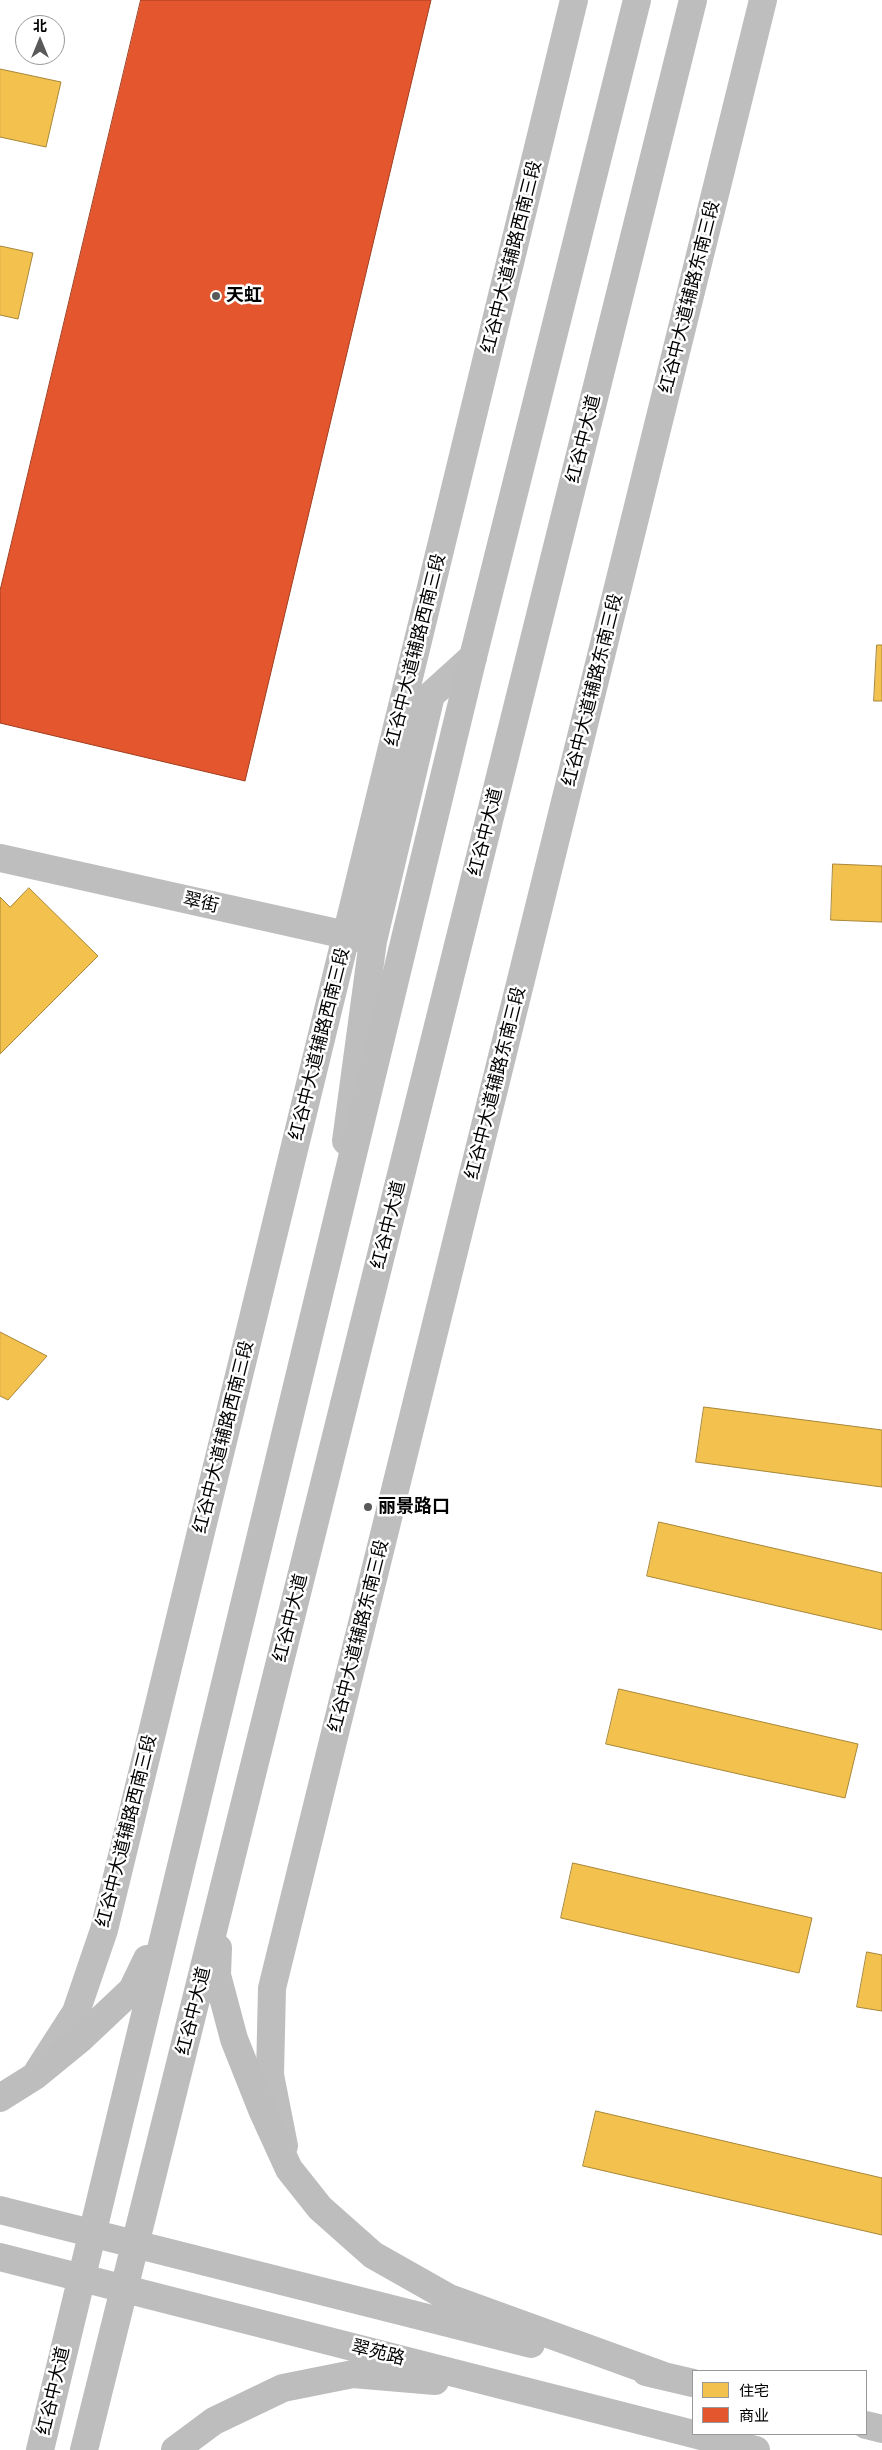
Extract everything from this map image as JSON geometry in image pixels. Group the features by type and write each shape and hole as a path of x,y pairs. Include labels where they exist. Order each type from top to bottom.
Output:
{"main road":[{"name":"红谷中大道","path":"40,2450 473,657 637,0"},
{"name":"红谷中大道","path":"84,2450 694,2"},
{"path":"220,1904 217,1975 234,2039 263,2112 289,2169 320,2208 373,2255 449,2298 664,2376"},
{"path":"0,2098 34,2076 79,2040 132,1990 169,1913"},
{"path":"0,2210 692,2383"},
{"name":"翠苑路","path":"0,2257 692,2434"},
{"path":"175,2450 214,2422 283,2388 353,2374 509,2387"},
{"path":"867,2425 882,2429"},
{"name":"翠苑路","path":"697,2435 756,2450"}],"street":[{"name":"红谷中大道辅路西南三段","path":"34,2076 76,2012 104,1930 574,0"},
{"name":"红谷中大道辅路东南三段","path":"289,2169 270,2075 272,1988 763,0"},
{"path":"333,1234 373,941 431,695 473,657"},
{"name":"翠街","path":"0,858 403,948"},
{"path":"191,2450 214,2422"}],"building: 住宅":[{"path":"0,69 61,82 46,147 0,137"},
{"path":"0,246 33,253 18,319 0,315"},
{"path":"877,645 882,645 882,701 874,701"},
{"path":"833,864 882,866 882,922 831,920"},
{"path":"29,888 98,956 0,1054 0,897 10,907"},
{"path":"0,1332 47,1356 8,1400 0,1396"},
{"path":"704,1407 882,1430 882,1487 696,1462"},
{"path":"659,1522 882,1573 882,1630 647,1576"},
{"path":"619,1689 858,1744 845,1798 606,1744"},
{"path":"573,1863 812,1918 799,1973 561,1918"},
{"path":"867,1952 882,1955 882,2011 857,2007"},
{"path":"596,2111 882,2178 882,2235 583,2166"}],"building: 商业":[{"name":"天虹","path":"141,0 431,0 245,781 0,723 0,591"}],"place":[{"name":"天虹","path":"216,296"},
{"name":"丽景路口","path":"368,1507"}]}
